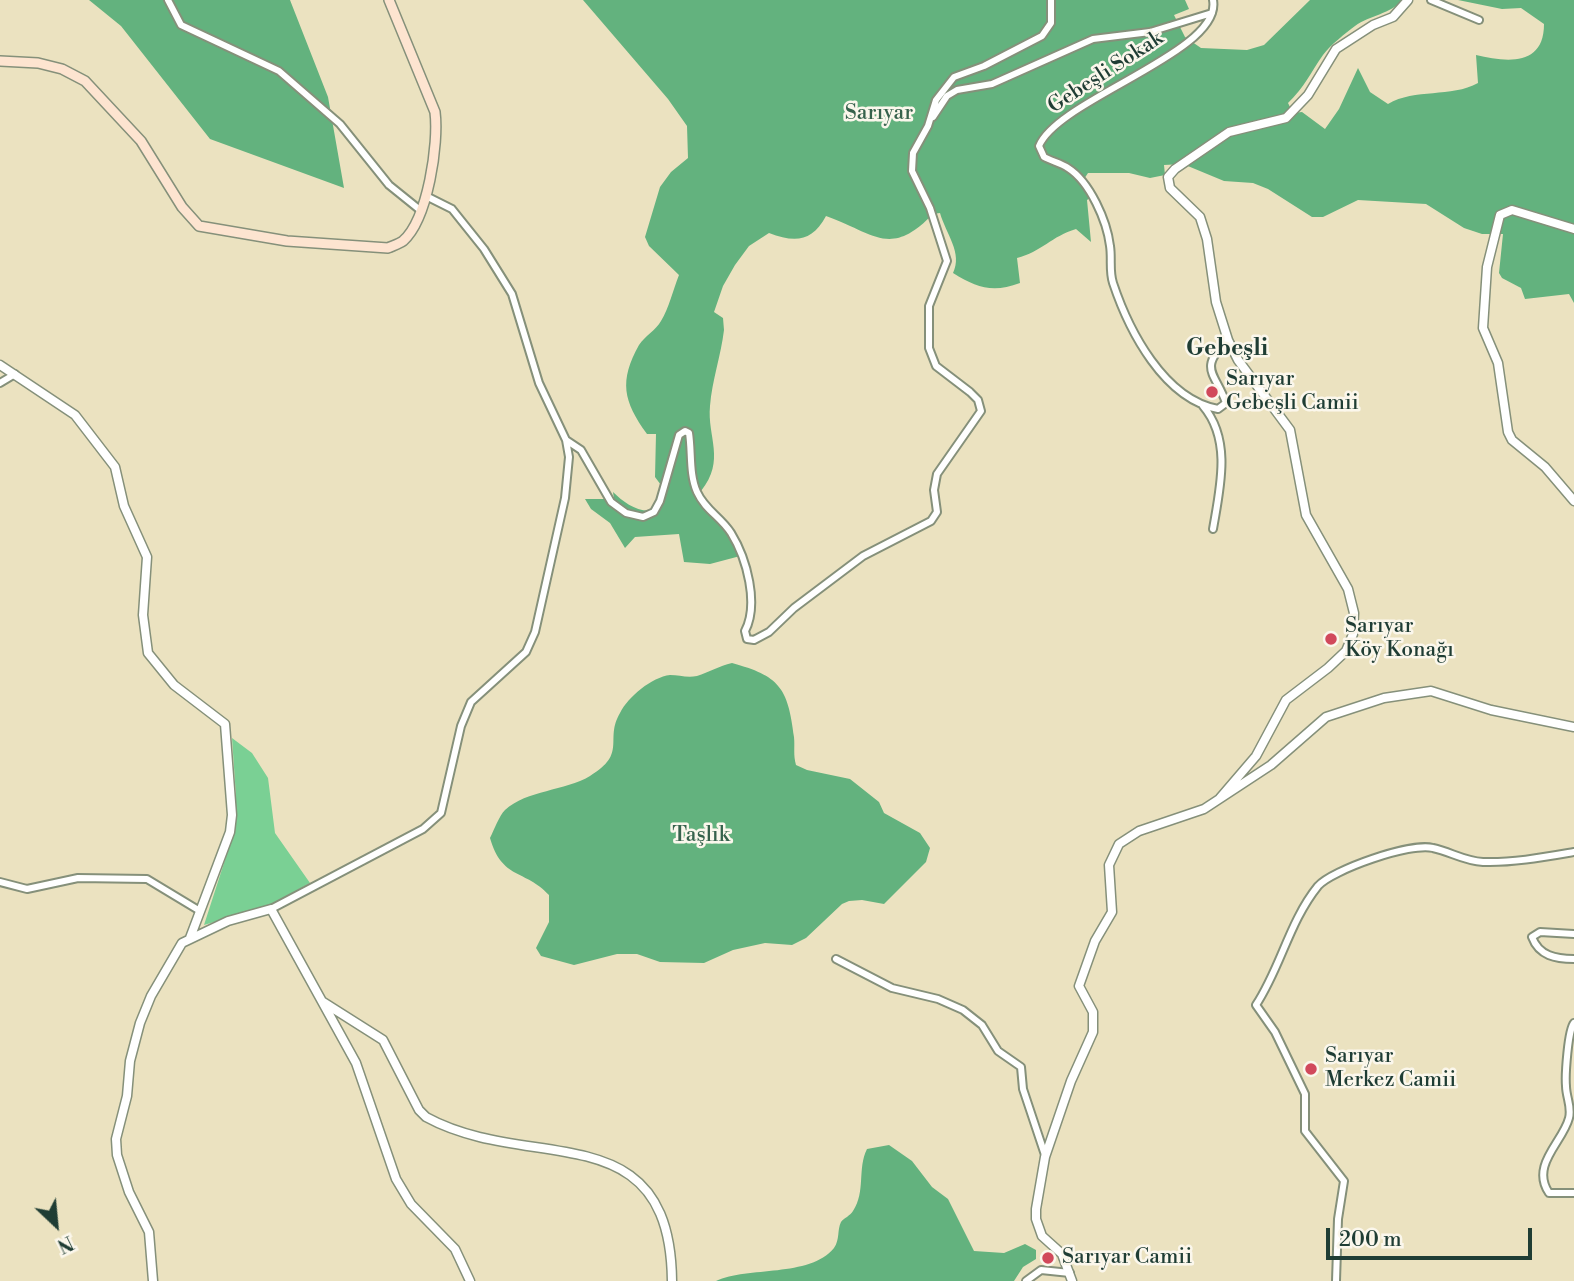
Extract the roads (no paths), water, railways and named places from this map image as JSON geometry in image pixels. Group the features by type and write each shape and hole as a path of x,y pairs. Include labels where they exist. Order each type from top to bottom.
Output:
{"main road":[{"path":"0,61 38,63 62,69 85,81 141,141 182,207 199,226 287,241 388,248 402,241 426,196 438,130 435,112 389,0"}],"street":[{"path":"168,0 181,25 279,71 340,124 389,185 420,210"},
{"name":"Gebeşli Sokak","path":"931,119 936,100 954,77 984,66 1042,36 1051,23 1051,0"},
{"path":"1212,13 1213,0"},
{"path":"1220,798 1256,756 1286,700 1346,651 1355,622 1348,589 1306,515 1290,430 1238,360 1228,340 1216,302 1205,228 1195,209 1170,188 1168,177 1175,169 1229,132 1286,118 1308,95 1336,49 1373,25 1393,17 1408,0"},
{"path":"1431,0 1479,20"},
{"name":"Gebeşli Sokak","path":"566,440 581,450 611,502 626,513 643,517 654,512 660,501 679,435 685,431 689,433 695,488 704,506 731,533 743,567 752,614 745,631 747,639 754,640 769,632 794,608 863,556 931,522 937,512 934,489 937,474 981,411 978,400 970,392 942,373 929,348 929,306 947,261 930,208 912,171 912,163 913,153 947,96 957,90 992,83 1093,39 1150,32 1212,13"},
{"name":"Gebeşli Sokak","path":"1212,13 1199,31 1154,66 1064,117 1049,130 1039,146 1044,157 1067,167 1087,189 1106,230 1112,280 1152,362 1180,392 1200,403 1218,429 1221,457 1213,529"},
{"path":"153,1281 149,1232 121,1171 116,1139 140,1023 173,955 190,938 228,921 271,909 423,829 440,813 461,726 471,702 526,652 535,632 565,498 569,457 566,440 540,383 512,294 484,249 452,209 426,196"},
{"path":"1574,229 1512,210 1500,215 1488,267 1483,328 1498,363 1505,417 1512,440 1545,467 1574,501"},
{"path":"1200,403 1218,408 1226,403 1209,368 1211,360 1228,340"},
{"path":"0,365 75,415 115,467 124,506 147,557 143,615 148,653 159,670 174,685 225,724 230,832 190,938"},
{"path":"0,383 15,374"},
{"path":"1071,1277 1062,1254 1042,1236 1035,1219 1045,1157 1054,1138 1071,1081 1093,1032 1093,1012 1079,986 1095,941 1112,912 1111,856 1119,844 1139,831 1188,817 1272,765 1326,717 1359,705 1406,693 1437,692 1506,714 1574,727"},
{"path":"1336,1281 1338,1219 1344,1181 1305,1131 1306,1094 1275,1032 1256,1004 1272,978 1292,928 1325,879 1349,868 1416,847 1432,848 1454,858 1487,862 1574,852"},
{"path":"0,882 27,889 78,878 147,879 200,911"},
{"path":"271,909 356,1063 396,1179 411,1204 455,1249 470,1281"},
{"path":"1574,933 1540,932 1532,937 1540,950 1550,956 1574,959"},
{"path":"836,958 892,988 951,1003 982,1025 998,1051 1021,1067 1023,1089 1045,1157"},
{"path":"322,1001 383,1040 419,1110 426,1117 508,1145 566,1152 607,1161 635,1177 652,1197 665,1225 672,1281"},
{"path":"1574,1023 1569,1032 1566,1083 1569,1120 1551,1149 1544,1170 1549,1193 1574,1193"},
{"path":"1026,1281 1041,1270 1071,1277"}],"place":[{"name":"Sarıyar Gebeşli Camii","path":"1212,392"},
{"name":"Sarıyar Köy Konağı","path":"1331,639"},
{"name":"Sarıyar Merkez Camii","path":"1311,1069"},
{"name":"Sarıyar Camii","path":"1048,1258"}],"district":[{"name":"Gebeşli","path":"1227,349"}],"park label":[{"name":"Sarıyar","path":"879,114"},
{"name":"Taşlık","path":"701,836"}]}
